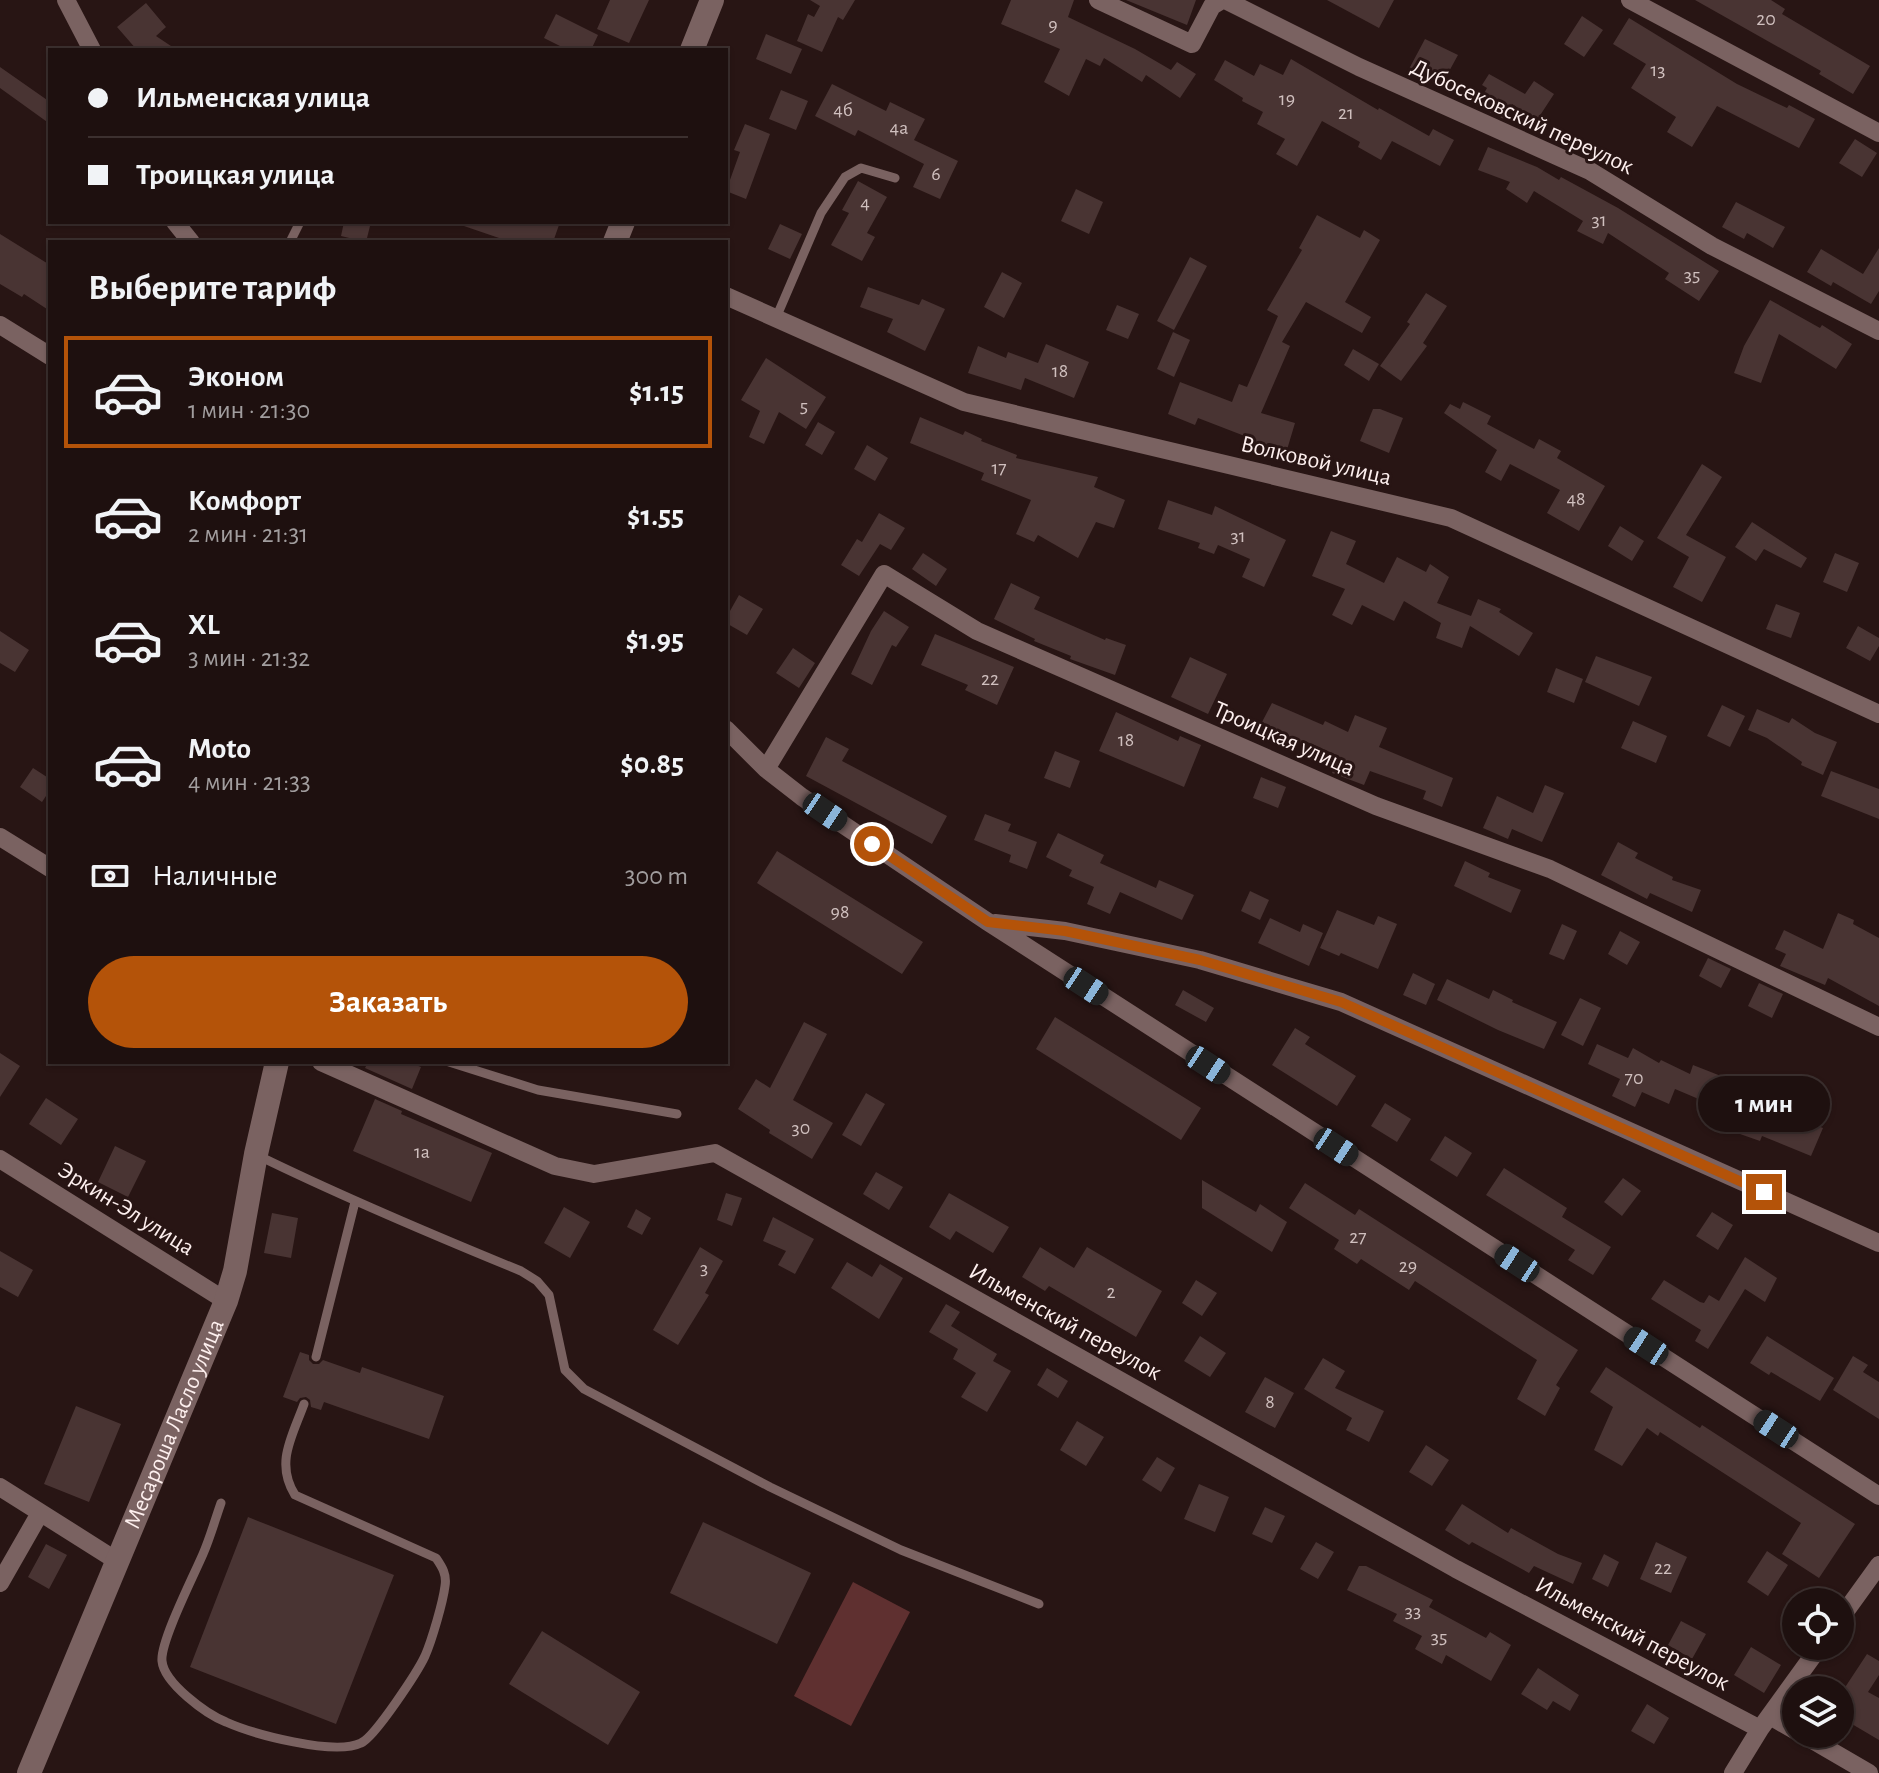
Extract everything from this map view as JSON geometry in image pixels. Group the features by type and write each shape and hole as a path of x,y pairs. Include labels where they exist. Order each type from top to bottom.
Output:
{"street":[{"path":"693,48 712,0"},
{"name":"Дубосековский переулок","path":"1098,0 1192,44 1212,6 1224,0 1359,67 1590,171 1712,246 1879,331"},
{"path":"1630,0 1879,133"},
{"path":"64,2 91,48"},
{"path":"177,224 189,240"},
{"name":"Волковой улица","path":"728,297 964,402 1451,518 1879,714"},
{"path":"0,325 48,355"},
{"name":"Троицкая улица","path":"766,769 884,574 977,631 1376,806 1550,869 1879,1027"},
{"path":"728,731 766,769 802,797 988,922 1879,1496"},
{"path":"0,837 48,867"},
{"path":"988,922 1065,931 1200,960 1341,1002 1879,1243"},
{"name":"Месароша Ласло улица","path":"29,1773 226,1301 235,1271 256,1154 277,1064"},
{"name":"Ильменский переулок","path":"326,1064 555,1166 594,1174 715,1153 1456,1569 1765,1722 1782,1727"},
{"name":"Эркин-Эл улица","path":"0,1159 226,1301"},
{"path":"0,1487 117,1561"},
{"path":"0,1583 40,1513"},
{"path":"1854,1600 1879,1565"},
{"path":"1733,1773 1810,1660"},
{"path":"1826,1748 1869,1773"}],"lane":[{"path":"776,318 821,213 845,177 861,168 895,178"},
{"path":"455,1064 538,1090 677,1114"},
{"path":"256,1154 355,1202 521,1271 537,1281 549,1295 565,1370 584,1389 770,1487 901,1550 1039,1604"},
{"path":"316,1357 355,1202"},
{"path":"221,1503 161,1659 166,1674 174,1686 224,1722 312,1747 346,1747 361,1743 375,1732 425,1657 445,1586 445,1572 436,1558 295,1495 286,1481 284,1462 304,1404"}],"shaded area":[{"path":"853,1582 910,1612 851,1726 794,1696"}],"building":[{"path":"610,0 649,0 629,43 597,29"},
{"path":"810,0 855,0 843,20 838,17 822,52 797,41 808,14 814,17 820,6"},
{"path":"1011,0 1074,0 1068,17 1171,70 1177,62 1196,74 1180,98 1146,75 1142,82 1104,58 1100,66 1086,59 1069,96 1044,82 1060,49 1001,24"},
{"path":"1126,0 1196,0 1187,25"},
{"path":"1327,0 1394,0 1379,28"},
{"path":"1695,0 1771,0 1785,9 1782,14 1870,66 1853,94 1819,74 1821,71"},
{"path":"146,3 166,27 156,36 174,48 135,48 117,27"},
{"path":"556,14 598,35 592,48 564,48 544,38"},
{"path":"1582,16 1603,30 1584,57 1564,44"},
{"path":"1629,18 1737,84 1815,119 1799,148 1717,106 1692,147 1667,132 1676,117 1631,88 1646,64 1613,44"},
{"path":"766,34 802,49 791,74 756,59"},
{"path":"1425,39 1458,55 1441,86 1409,69"},
{"path":"1291,59 1429,136 1433,129 1454,140 1440,166 1392,141 1381,160 1358,147 1360,142 1322,121 1297,166 1276,154 1285,139 1257,124 1263,112 1214,80 1225,60 1254,76 1260,64 1283,75"},
{"path":"0,67 48,101 48,123 0,88"},
{"path":"1489,74 1525,94 1534,81 1554,94 1537,120 1512,104 1504,119 1477,106 1487,88 1482,85"},
{"path":"832,84 886,111 890,102 925,119 914,140 958,161 940,199 913,187 924,164 858,130 855,136 815,116"},
{"path":"781,90 808,101 796,130 769,119"},
{"path":"745,124 770,134 746,199 728,192 740,152 734,150"},
{"path":"1855,139 1877,153 1862,177 1839,163"},
{"path":"1488,147 1537,167 1559,180 1561,177 1618,208 1719,271 1699,301 1665,279 1669,273 1608,233 1603,244 1577,231 1583,221 1534,191 1527,203 1506,189 1510,182 1478,170"},
{"path":"858,181 887,197 867,233 875,237 862,261 831,245 849,213 842,210"},
{"path":"1076,189 1103,202 1089,234 1061,221"},
{"path":"1736,202 1785,227 1773,248 1747,233 1744,239 1722,227"},
{"path":"1317,215 1360,238 1364,230 1380,240 1345,302 1371,317 1362,333 1306,302 1282,342 1290,346 1261,413 1295,423 1286,453 1254,443 1255,440 1198,418 1195,425 1168,414 1180,382 1232,402 1239,384 1247,387 1278,316 1267,310 1302,250 1299,248"},
{"path":"344,224 370,224 366,240 341,236"},
{"path":"780,224 802,234 790,259 768,249"},
{"path":"461,225 559,225 554,240 505,240"},
{"path":"0,234 48,264 48,310 24,294 22,297 0,284"},
{"path":"1879,248 1879,291 1871,304 1833,282 1831,286 1807,272 1821,249 1863,274"},
{"path":"1190,257 1207,266 1174,330 1157,321"},
{"path":"1002,272 1022,283 1004,318 984,307"},
{"path":"868,287 919,305 922,299 945,309 925,351 887,332 893,319 860,307"},
{"path":"1426,293 1447,306 1423,343 1427,346 1401,381 1380,366 1410,324 1407,322"},
{"path":"1770,300 1820,328 1822,325 1852,344 1836,369 1779,334 1761,383 1734,373 1744,346"},
{"path":"1117,305 1139,314 1128,339 1106,330"},
{"path":"1173,332 1190,340 1174,377 1157,369"},
{"path":"1046,344 1089,362 1074,398 1025,378 1021,390 968,373 978,346 1006,358 1008,352 1038,363"},
{"path":"1353,349 1379,364 1369,381 1344,365"},
{"path":"766,358 826,397 806,429 779,412 764,444 749,437 760,411 741,400"},
{"path":"1463,402 1491,416 1487,424 1534,449 1539,439 1561,451 1557,458 1605,486 1579,531 1547,513 1560,490 1510,464 1501,481 1485,472 1497,450 1444,413 1450,404 1460,409"},
{"path":"1373,409 1403,418 1389,453 1360,441"},
{"path":"920,417 963,435 965,431 1017,455 1016,458 1098,477 1094,487 1125,500 1114,528 1096,522 1078,558 1038,535 1034,542 1016,534 1031,500 981,480 984,473 910,443"},
{"path":"818,422 835,432 822,455 805,445"},
{"path":"867,445 888,458 875,481 854,469"},
{"path":"1702,464 1722,477 1686,535 1726,557 1702,602 1673,587 1689,557 1657,538"},
{"path":"1168,500 1212,515 1215,506 1286,540 1264,587 1242,577 1250,559 1218,545 1214,554 1198,548 1200,543 1158,529"},
{"path":"879,513 905,528 891,550 880,544 859,576 841,565 857,539 862,542"},
{"path":"1752,522 1807,558 1801,568 1764,549 1756,561 1735,547"},
{"path":"1620,526 1644,541 1632,561 1608,546"},
{"path":"1331,531 1356,541 1346,564 1384,583 1397,557 1426,572 1430,564 1449,577 1437,603 1471,616 1478,599 1501,609 1499,612 1533,633 1519,656 1470,626 1462,648 1436,638 1441,623 1404,601 1394,621 1362,605 1352,625 1332,615 1345,589 1312,576"},
{"path":"923,553 947,569 936,586 912,569"},
{"path":"1835,553 1859,563 1847,592 1823,582"},
{"path":"1011,583 1040,597 1034,609 1105,640 1126,645 1115,675 1070,659 1071,656 1034,641 994,619"},
{"path":"739,595 763,609 747,635 728,624 728,614"},
{"path":"1776,604 1800,613 1791,638 1766,629"},
{"path":"884,611 909,627 896,647 892,645 872,685 851,674"},
{"path":"1858,626 1879,638 1879,646 1870,661 1846,648"},
{"path":"0,631 29,650 15,672 0,663"},
{"path":"935,634 1014,667 997,705 965,690 968,685 921,665"},
{"path":"793,648 815,663 799,688 776,673"},
{"path":"1596,656 1652,677 1639,706 1585,682"},
{"path":"1190,657 1227,674 1208,714 1171,697"},
{"path":"1556,668 1583,679 1574,703 1547,692"},
{"path":"1272,703 1348,732 1355,715 1387,728 1379,747 1453,778 1442,807 1423,799 1426,791 1370,771 1364,785 1332,773 1339,756 1305,741 1304,744 1287,737 1262,722"},
{"path":"1722,705 1745,716 1730,747 1707,736"},
{"path":"1757,709 1789,723 1792,718 1815,733 1837,742 1823,775 1801,765 1802,762 1767,738 1748,730"},
{"path":"1116,712 1178,741 1180,736 1201,745 1184,787 1099,751"},
{"path":"1633,721 1667,736 1656,763 1621,748"},
{"path":"826,737 849,749 842,761 947,816 932,844 806,776"},
{"path":"1055,751 1080,761 1070,788 1044,778"},
{"path":"33,768 48,778 48,793 42,802 20,787"},
{"path":"1831,771 1879,789 1879,819 1821,796"},
{"path":"1261,777 1286,787 1278,808 1253,798"},
{"path":"1545,785 1564,793 1542,842 1512,829 1508,839 1483,828 1497,796 1533,813"},
{"path":"985,814 1011,824 1008,831 1037,842 1027,869 1009,862 1011,855 974,840"},
{"path":"1058,833 1104,855 1100,863 1156,888 1159,880 1194,895 1182,920 1120,892 1110,914 1087,904 1094,887 1069,876 1072,870 1046,857"},
{"path":"1618,842 1638,853 1635,858 1673,877 1672,880 1701,890 1692,912 1650,893 1647,899 1601,875"},
{"path":"777,851 923,942 902,974 757,883"},
{"path":"1465,861 1490,873 1488,877 1521,890 1511,913 1454,886"},
{"path":"1250,891 1269,900 1260,920 1241,911"},
{"path":"1337,910 1374,925 1378,916 1397,924 1378,969 1341,953 1339,956 1320,948"},
{"path":"1838,913 1879,938 1879,1006 1828,978 1825,985 1780,966 1786,954 1775,949 1784,930 1823,949"},
{"path":"1270,918 1300,932 1303,924 1323,933 1309,966 1258,943"},
{"path":"1562,924 1577,931 1564,960 1549,954"},
{"path":"1620,931 1640,942 1627,965 1608,954"},
{"path":"1708,958 1731,969 1721,988 1699,976"},
{"path":"1413,973 1435,984 1426,1005 1403,995"},
{"path":"1447,979 1489,999 1493,990 1557,1022 1544,1049 1437,1000"},
{"path":"1759,983 1783,994 1772,1018 1748,1006"},
{"path":"1183,990 1214,1008 1206,1022 1175,1005"},
{"path":"1580,998 1601,1008 1583,1046 1561,1035"},
{"path":"1055,1017 1201,1108 1181,1140 1036,1049"},
{"path":"804,1022 827,1034 793,1100 833,1123 812,1159 769,1133 770,1130 738,1109 756,1079 770,1088"},
{"path":"1295,1028 1310,1037 1305,1044 1356,1076 1337,1106 1272,1065"},
{"path":"1597,1044 1628,1058 1633,1048 1659,1063 1661,1060 1690,1074 1693,1065 1754,1089 1741,1117 1675,1089 1669,1104 1642,1092 1635,1107 1612,1096 1620,1079 1588,1064"},
{"path":"0,1053 20,1066 0,1097"},
{"path":"367,1064 413,1064 421,1067 412,1089 365,1068"},
{"path":"866,1093 885,1104 861,1146 842,1135"},
{"path":"46,1098 78,1119 61,1145 29,1124"},
{"path":"375,1099 402,1111 401,1114 492,1153 471,1202 353,1151"},
{"path":"1385,1103 1411,1119 1397,1142 1371,1126"},
{"path":"1750,1106 1798,1124 1800,1119 1823,1128 1811,1156 1762,1136 1760,1141 1740,1134"},
{"path":"1445,1136 1472,1153 1457,1177 1430,1160"},
{"path":"115,1146 146,1161 128,1197 98,1182"},
{"path":"1504,1168 1567,1208 1562,1217 1611,1247 1593,1275 1568,1260 1575,1250 1486,1195"},
{"path":"876,1172 903,1187 889,1210 863,1194"},
{"path":"1623,1178 1641,1191 1622,1216 1604,1202"},
{"path":"1202,1180 1256,1212 1260,1204 1287,1222 1272,1252 1202,1208"},
{"path":"1305,1183 1355,1215 1359,1209 1578,1350 1556,1385 1560,1388 1545,1416 1517,1399 1537,1360 1415,1281 1409,1290 1361,1259 1357,1264 1334,1249 1339,1240 1289,1208"},
{"path":"726,1193 742,1198 732,1226 717,1220"},
{"path":"949,1193 1009,1227 993,1253 956,1231 950,1240 929,1227"},
{"path":"564,1207 590,1222 570,1258 544,1243"},
{"path":"636,1209 651,1218 642,1235 627,1227"},
{"path":"1712,1212 1733,1225 1718,1250 1696,1236"},
{"path":"272,1213 298,1218 291,1258 264,1253"},
{"path":"773,1217 814,1239 795,1274 778,1265 786,1251 763,1241"},
{"path":"700,1247 723,1261 705,1293 709,1295 678,1345 653,1330"},
{"path":"1040,1247 1074,1268 1087,1247 1162,1291 1136,1337 1049,1286 1045,1291 1022,1277"},
{"path":"0,1251 33,1270 18,1297 0,1287"},
{"path":"1745,1257 1777,1278 1765,1302 1745,1289 1708,1349 1695,1341 1701,1330 1651,1299 1664,1280 1700,1302 1704,1303 1709,1295 1719,1301"},
{"path":"847,1262 872,1277 880,1264 903,1278 879,1319 831,1288"},
{"path":"1196,1280 1217,1293 1202,1316 1182,1303"},
{"path":"946,1304 960,1312 951,1326 997,1354 993,1361 1011,1371 987,1412 961,1397 976,1373 953,1359 958,1349 929,1332"},
{"path":"1200,1336 1226,1353 1210,1377 1184,1361"},
{"path":"1767,1336 1834,1378 1820,1401 1750,1363"},
{"path":"300,1352 309,1355 313,1364 323,1360 360,1373 362,1367 444,1396 429,1439 324,1402 321,1410 311,1407 306,1397 297,1402 283,1397"},
{"path":"1853,1356 1868,1365 1863,1372 1879,1382 1879,1419 1833,1390"},
{"path":"1323,1358 1345,1371 1335,1388 1384,1411 1369,1442 1346,1430 1352,1418 1304,1389"},
{"path":"1606,1367 1855,1524 1819,1578 1782,1554 1801,1523 1660,1432 1658,1436 1647,1428 1622,1466 1594,1450 1613,1407 1590,1392"},
{"path":"1047,1368 1068,1381 1058,1398 1037,1385"},
{"path":"1265,1377 1294,1393 1275,1428 1245,1412"},
{"path":"76,1406 121,1424 89,1502 44,1484"},
{"path":"1077,1421 1104,1437 1086,1466 1060,1450"},
{"path":"1426,1445 1449,1460 1432,1486 1409,1472"},
{"path":"1157,1457 1175,1468 1161,1492 1142,1480"},
{"path":"1199,1484 1229,1497 1215,1532 1184,1519"},
{"path":"1462,1504 1508,1533 1511,1528 1558,1554 1582,1563 1573,1584 1534,1566 1529,1573 1472,1542 1469,1545 1445,1530"},
{"path":"1265,1507 1285,1516 1272,1543 1252,1534"},
{"path":"248,1517 394,1575 336,1724 190,1667"},
{"path":"703,1522 811,1573 777,1644 670,1593"},
{"path":"1316,1542 1334,1552 1318,1579 1300,1569"},
{"path":"1656,1542 1687,1557 1671,1593 1640,1579"},
{"path":"46,1544 67,1555 49,1589 28,1577"},
{"path":"1767,1551 1788,1565 1768,1596 1747,1582"},
{"path":"1604,1554 1619,1562 1608,1587 1592,1579"},
{"path":"1359,1566 1366,1566 1433,1600 1429,1607 1486,1638 1490,1632 1511,1645 1491,1681 1446,1655 1442,1664 1415,1649 1422,1636 1393,1621 1397,1614 1347,1590"},
{"path":"1681,1621 1706,1634 1692,1659 1668,1645"},
{"path":"542,1631 640,1692 608,1745 509,1684"},
{"path":"1751,1647 1781,1665 1764,1693 1734,1675"},
{"path":"1867,1654 1879,1661 1879,1675 1868,1692 1879,1698 1879,1740 1854,1725 1853,1676"},
{"path":"1538,1668 1579,1695 1570,1711 1553,1701 1547,1710 1521,1694"},
{"path":"1647,1704 1669,1718 1654,1744 1631,1731"}],"route":[{"path":"872,844 988,922 1065,931 1200,960 1341,1002 1764,1192"}]}
